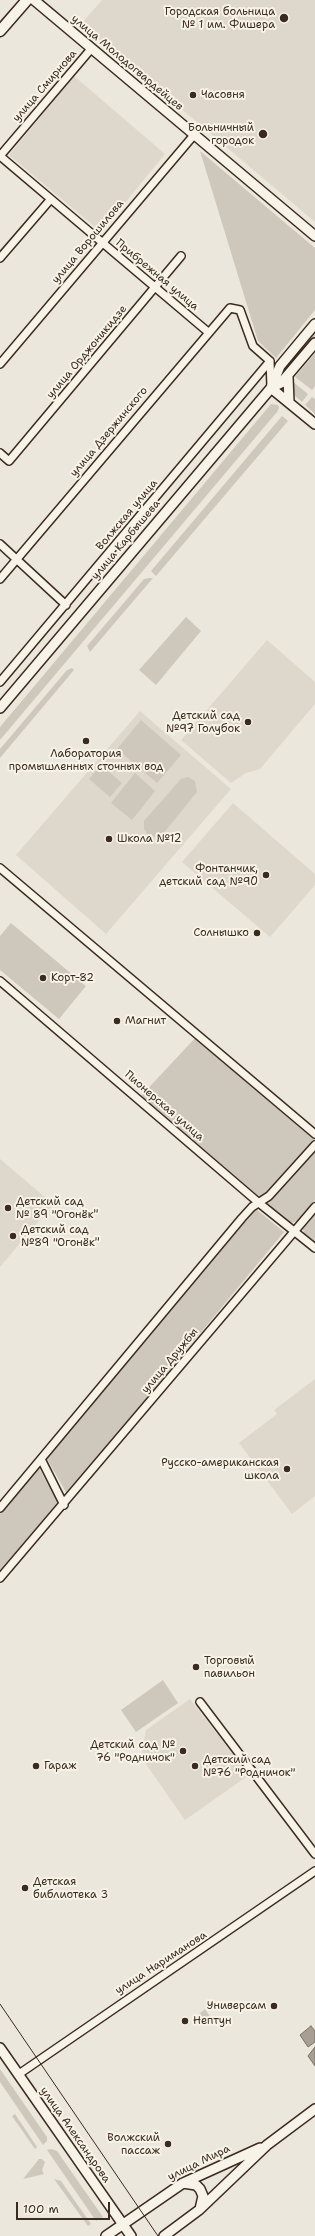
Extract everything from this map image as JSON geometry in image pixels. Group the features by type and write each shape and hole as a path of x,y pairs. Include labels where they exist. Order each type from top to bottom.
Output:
{"main road":[{"path":"0,31 27,0"}],"street":[{"name":"улица Молодогвардейцев","path":"34,0 315,236"},
{"name":"улица Смирнова","path":"0,156 91,49"},
{"name":"улица Ворошилова","path":"0,364 194,135"},
{"name":"Прибрежная улица","path":"0,156 50,200 208,332"},
{"path":"0,258 50,200"},
{"name":"улица Орджоникидзе","path":"0,453 9,461 181,256"},
{"name":"улица Дзержинского","path":"0,579 208,332 230,308 240,310 253,346 270,361"},
{"name":"улица Карбышева","path":"0,708 271,388 280,366 315,324"},
{"name":"улица Карбышева","path":"271,388 281,383 288,377 315,344"},
{"path":"270,361 271,388 315,424"},
{"name":"Волжская улица","path":"0,682 270,361"},
{"path":"288,377 289,402"},
{"path":"0,544 17,558 66,605"},
{"path":"0,868 315,1134"},
{"name":"Пионерская улица","path":"0,981 259,1203 315,1248"},
{"path":"0,1508 252,1207 269,1196 315,1145"},
{"name":"улица Дружбы","path":"0,1578 64,1505 315,1207"},
{"path":"41,1459 64,1505"},
{"path":"200,1702 315,1854"},
{"name":"улица Нариманова","path":"19,2074 315,1871"},
{"name":"улица Александрова","path":"0,2048 131,2236"},
{"name":"улица Мира","path":"164,2236 199,2210 267,2145 315,2108"},
{"name":"улица Мира","path":"106,2236 183,2183 267,2145"},
{"path":"183,2183 196,2185 200,2189 203,2196 199,2210"}],"shaded area":[{"name":"Больничный городок","path":"102,0 315,0 315,222 81,24"},
{"path":"74,76 165,154 101,232 9,155"},
{"path":"200,151 315,248 315,310 276,358 258,341"},
{"path":"315,332 315,336 287,370 285,368"},
{"path":"315,353 315,386 312,390 295,377"},
{"path":"292,381 308,394 302,402 294,395"},
{"path":"312,397 315,399 315,414 305,405"},
{"path":"271,404 278,405 279,408 277,412 0,740 0,727"},
{"path":"282,416 288,421 156,576 151,571"},
{"path":"153,578 90,652 87,646 144,579"},
{"path":"186,617 201,631 156,685 139,670"},
{"name":"Детский сад №97 Голубок","path":"267,640 315,682 315,704 260,769 246,773 231,783 181,740"},
{"path":"72,668 74,670 0,758 0,749 67,670"},
{"name":"Школа №12","path":"140,711 231,789 106,934 16,855"},
{"path":"141,720 181,755 157,783 117,749"},
{"path":"101,765 122,783 110,797 89,779"},
{"path":"135,773 155,791 132,820 111,803"},
{"path":"188,777 195,781 197,792 162,835 155,837 148,835 144,829 144,821 181,779"},
{"path":"233,803 315,874 315,885 270,937 182,862"},
{"name":"Корт-82","path":"11,923 86,986 59,1019 0,970 0,936"},
{"path":"196,1037 315,1137 315,1201 298,1221 291,1223 288,1221 141,1096"},
{"name":"Детский сад №89 \"Огонёк\"","path":"0,1159 53,1204 0,1267"},
{"path":"256,1209 284,1232 67,1494 47,1459"},
{"path":"315,1211 315,1243 305,1235 302,1227"},
{"name":"Русско-американская школа","path":"315,1379 315,1496 292,1514 239,1443 277,1414 274,1410"},
{"path":"39,1468 59,1505 0,1574 0,1514"},
{"path":"163,1680 178,1703 136,1732 121,1710"},
{"name":"Детский сад №76 \"Родничок\"","path":"190,1699 249,1775 185,1820 141,1757 146,1730"},
{"path":"205,2009 211,2018 206,2022 199,2014"},
{"path":"311,2026 315,2031 315,2042 308,2047 300,2035"},
{"path":"315,2047 315,2066 308,2056"},
{"path":"0,2069 47,2137 47,2141 43,2145 0,2082"},
{"path":"15,2114 37,2147 35,2149 12,2116"},
{"path":"51,2149 57,2151 103,2217 96,2221 47,2150"},
{"path":"39,2159 42,2159 45,2162 42,2170 44,2174 23,2179"},
{"path":"54,2179 61,2181 91,2224 88,2226"}],"tram line":[{"path":"0,2004 158,2236"}],"place":[{"name":"Городская больница № 1 им. Фишера","path":"284,18"},
{"name":"Часовня","path":"193,95"},
{"name":"Больничный городок","path":"263,134"},
{"name":"Детский сад №97 Голубок","path":"248,722"},
{"name":"Лаборатория промышленных сточных вод","path":"86,741"},
{"name":"Школа №12","path":"109,839"},
{"name":"Фонтанчик, детский сад №90","path":"266,875"},
{"name":"Солнышко","path":"257,933"},
{"name":"Корт-82","path":"43,978"},
{"name":"Магнит","path":"117,1021"},
{"name":"Детский сад № 89 \"Огонёк\"","path":"8,1208"},
{"name":"Детский сад №89 \"Огонёк\"","path":"13,1236"},
{"name":"Русско-американская школа","path":"287,1469"},
{"name":"Торговый павильон","path":"196,1667"},
{"name":"Детский сад № 76 \"Родничок\"","path":"183,1751"},
{"name":"Гараж","path":"36,1766"},
{"name":"Детский сад №76 \"Родничок\"","path":"195,1766"},
{"name":"Детская библиотека 3","path":"25,1888"},
{"name":"Универсам","path":"274,2006"},
{"name":"Нептун","path":"185,2021"},
{"name":"Волжский пассаж","path":"168,2144"}]}
